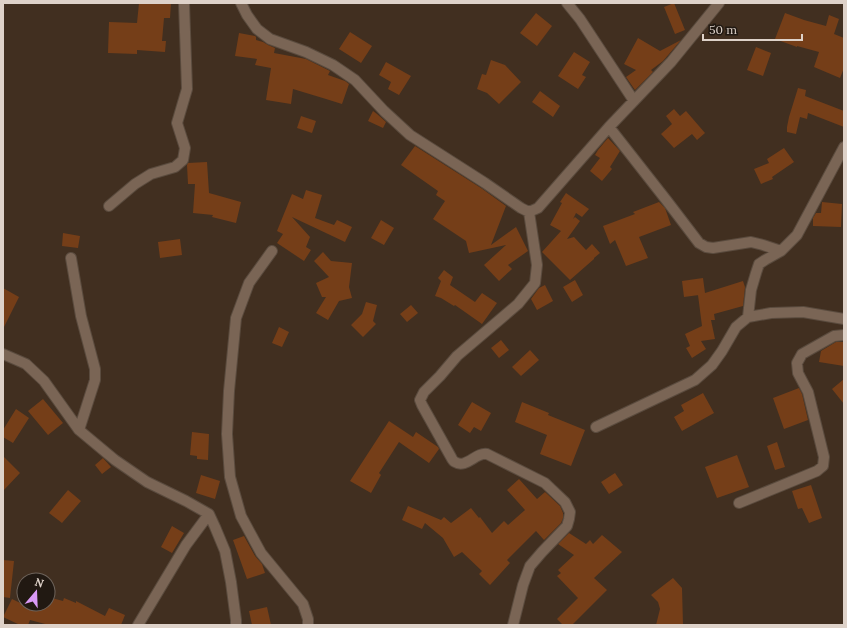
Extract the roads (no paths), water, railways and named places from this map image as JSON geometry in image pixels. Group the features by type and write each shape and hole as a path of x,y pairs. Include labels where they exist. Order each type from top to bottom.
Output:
{"street":[{"path":"109,206 135,184 151,174 175,167 183,160 185,148 177,123 187,89 184,3"},
{"path":"241,3 257,29 270,39 306,52 333,65 355,80 384,111 410,135 484,182 520,208 529,212 538,208 609,127 671,62 719,3"},
{"path":"567,3 580,19 634,101"},
{"path":"609,127 699,243 706,247 713,248 751,242 781,251"},
{"path":"748,317 751,290 759,264 781,251 797,235 844,147"},
{"path":"513,625 523,585 530,566 567,526 570,512 565,502 545,482 487,454 480,454 463,464 456,463 451,457 420,400 424,392 457,356 518,304 535,283 537,265 529,212"},
{"path":"272,251 249,283 236,318 229,391 227,434 230,477 241,516 261,552 303,604 308,619 308,625"},
{"path":"71,258 81,316 95,369 95,380 79,430"},
{"path":"596,427 695,380 712,365 736,327 748,317 771,313 803,312 844,319"},
{"path":"739,503 816,471 823,466 824,457 810,399 798,373 797,363 802,354 834,336 844,335"},
{"path":"3,354 26,364 44,381 79,430 115,460 147,482 186,501 208,514 225,550 231,582 236,625"},
{"path":"138,625 186,545 208,514"}]}
